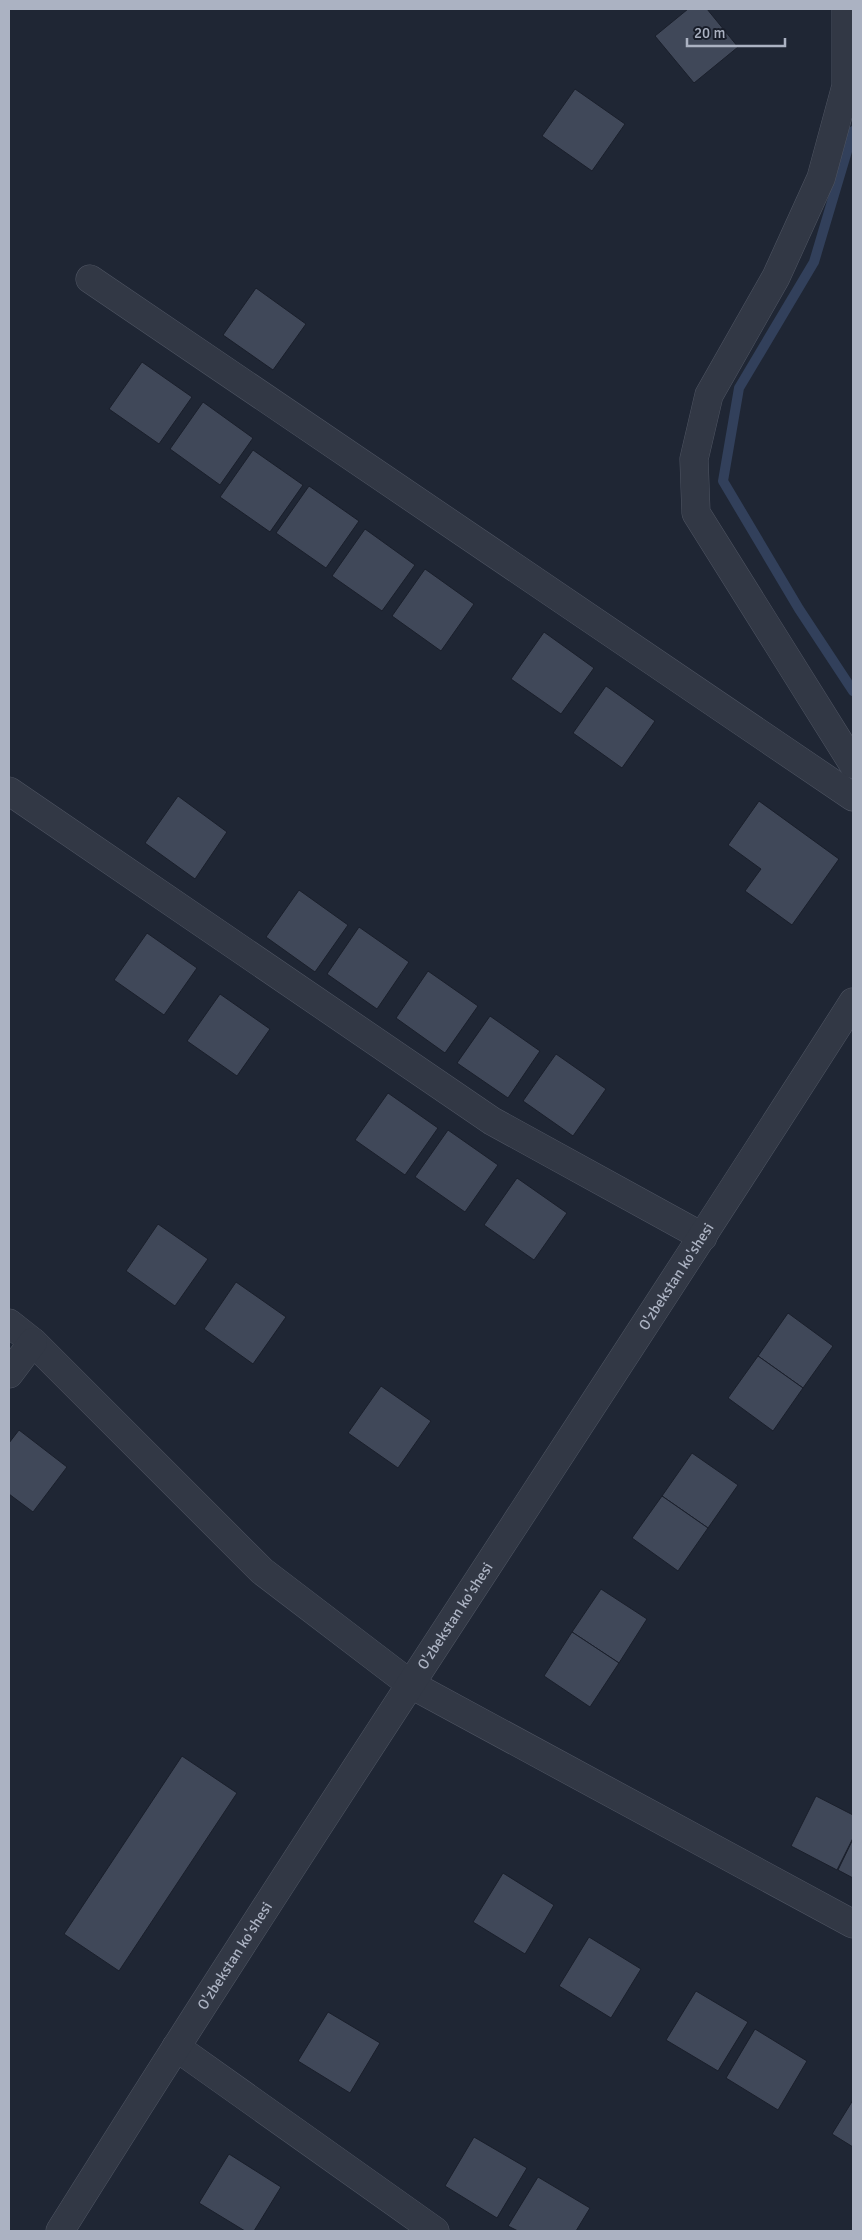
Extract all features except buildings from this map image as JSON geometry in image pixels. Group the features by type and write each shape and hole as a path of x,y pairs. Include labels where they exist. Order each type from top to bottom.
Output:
{"street":[{"path":"846,9 846,86 821,178 776,277 709,395 694,459 696,513 853,764"},
{"path":"90,279 853,797"},
{"path":"9,792 492,1121 703,1237"},
{"name":"O'zbekstan ko'shesi","path":"60,2231 410,1684 703,1237 853,1002"},
{"path":"9,1323 33,1342 262,1571 410,1684 853,1924"},
{"path":"9,1374 33,1342"},
{"path":"176,2047 435,2231"}],"waterway":[{"path":"853,131 814,262 739,388 723,481 799,609 853,691"}]}
